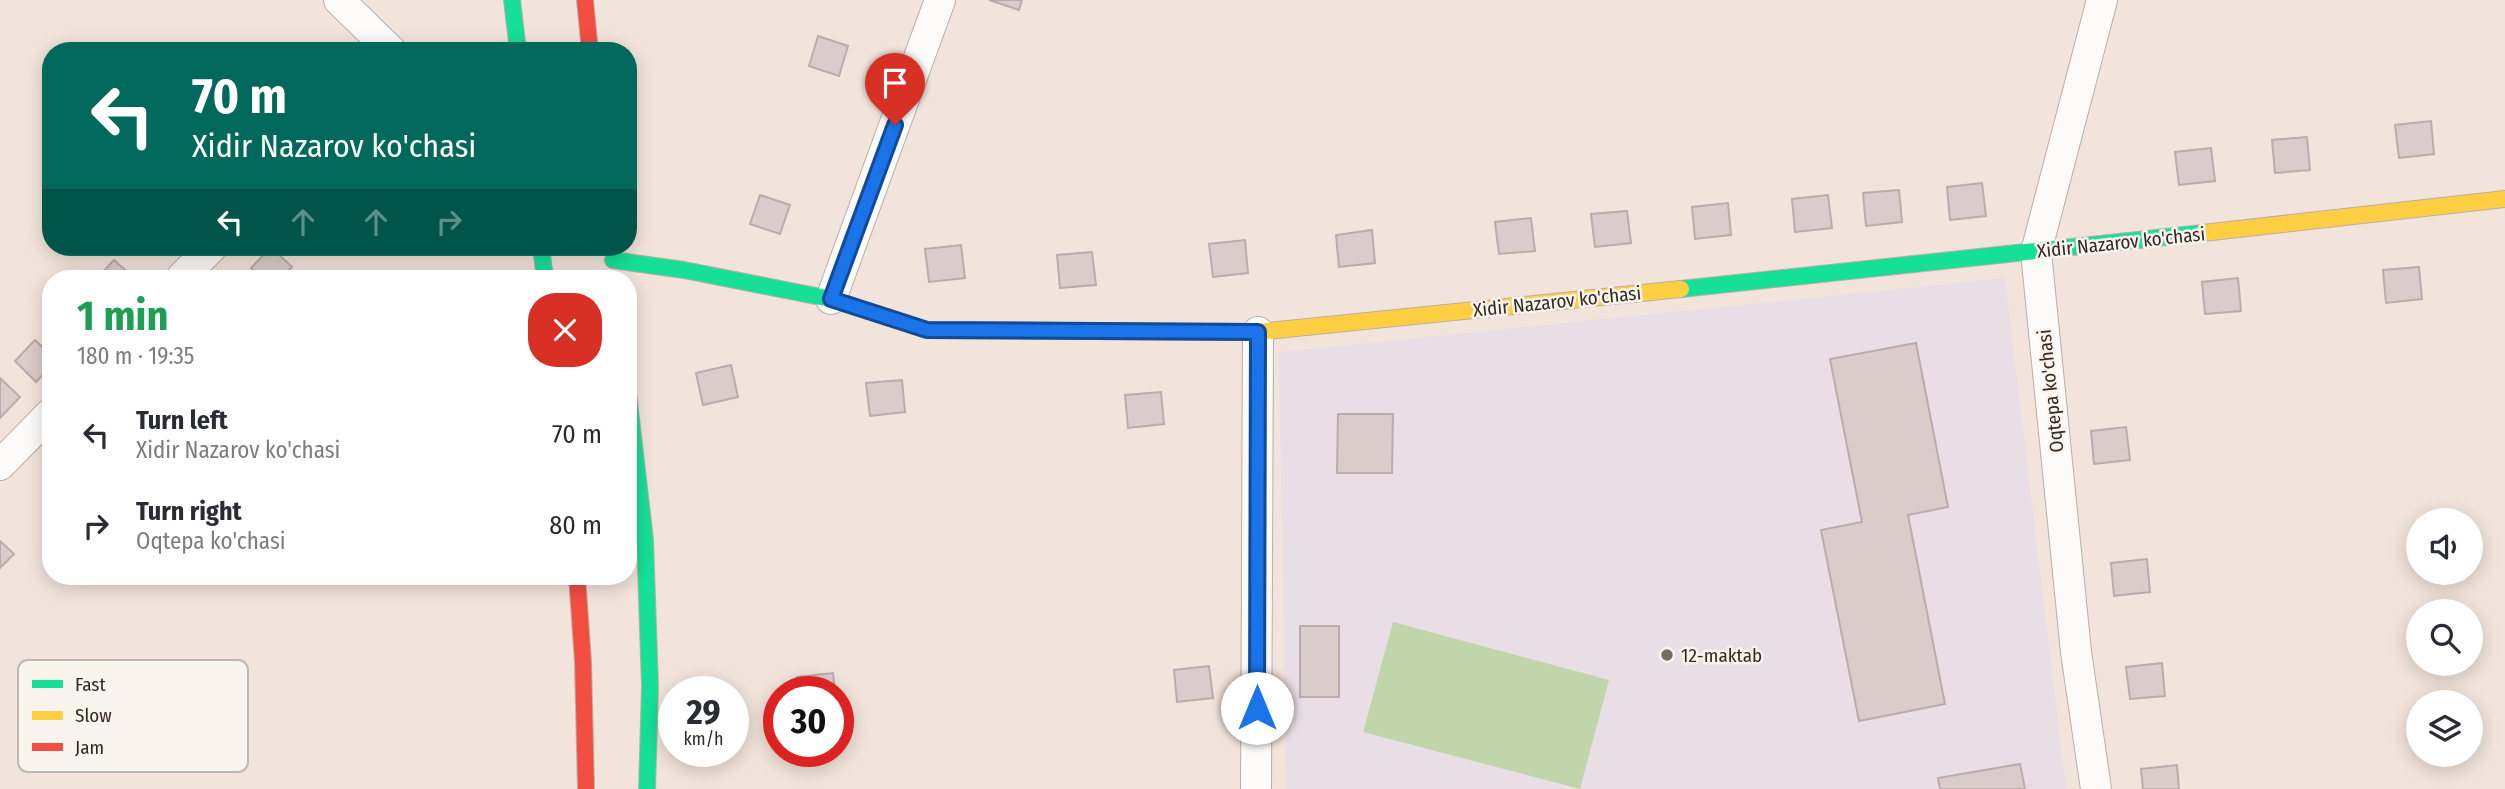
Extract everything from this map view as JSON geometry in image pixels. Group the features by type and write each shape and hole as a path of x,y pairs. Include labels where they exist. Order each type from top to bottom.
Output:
{"street":[{"path":"339,0 382,42"},
{"path":"512,0 517,42"},
{"path":"585,0 589,42"},
{"path":"831,299 940,0"},
{"name":"Oqtepa ko'chasi","path":"2096,789 2076,652 2036,252 2102,0"},
{"name":"Xidir Nazarov ko'chasi","path":"625,256 831,299 927,330 1258,332 2036,252 2505,199"},
{"path":"189,270 203,256"},
{"path":"1256,789 1258,332"},
{"path":"0,465 42,422"},
{"path":"637,471 645,540 650,686 647,789"},
{"path":"578,585 583,662 586,789"}],"shaded area":[{"name":"12-maktab","path":"2005,278 2066,789 1286,789 1279,352"}],"green space":[{"path":"1393,622 1609,680 1580,789 1363,732"}],"building":[{"path":"989,0 1022,0 1019,10"},
{"path":"818,36 848,46 839,76 809,66"},
{"path":"2431,121 2434,154 2399,158 2395,125"},
{"path":"2307,137 2310,170 2275,173 2272,140"},
{"path":"2211,148 2215,181 2179,185 2175,152"},
{"path":"1982,183 1986,216 1950,220 1947,187"},
{"path":"1899,190 1902,222 1866,226 1863,193"},
{"path":"760,195 790,205 780,234 750,224"},
{"path":"1828,195 1832,228 1795,232 1792,199"},
{"path":"1728,203 1731,235 1695,239 1692,207"},
{"path":"1627,211 1631,243 1595,247 1591,214"},
{"path":"1531,218 1535,251 1499,254 1495,222"},
{"path":"1372,230 1375,263 1339,267 1336,235"},
{"path":"1245,240 1248,273 1213,277 1209,244"},
{"path":"961,245 965,278 929,282 925,249"},
{"path":"1092,252 1096,285 1060,288 1057,255"},
{"path":"262,256 280,256 292,267 289,270 251,268"},
{"path":"114,260 125,270 105,270"},
{"path":"2419,267 2422,299 2386,303 2383,270"},
{"path":"2238,278 2241,311 2205,314 2202,282"},
{"path":"35,340 42,347 42,376 36,382 15,361"},
{"path":"1916,343 1948,507 1908,515 1945,704 1859,721 1821,530 1862,522 1830,359"},
{"path":"731,365 738,397 703,405 696,373"},
{"path":"0,378 20,397 0,418"},
{"path":"902,380 905,412 870,416 866,383"},
{"path":"1161,392 1164,424 1128,428 1125,395"},
{"path":"1338,414 1393,414 1392,473 1337,473"},
{"path":"2126,427 2130,460 2094,464 2091,431"},
{"path":"0,541 14,554 0,568"},
{"path":"2147,559 2150,592 2114,596 2111,563"},
{"path":"1300,626 1339,626 1339,697 1300,697"},
{"path":"2162,663 2165,696 2130,699 2126,667"},
{"path":"1209,666 1213,698 1177,702 1174,670"},
{"path":"833,673 833,676 806,676"},
{"path":"2020,764 2025,789 1940,789 1938,778"},
{"path":"2177,765 2179,789 2143,789 2141,769"}],"traffic: fast":[{"path":"512,0 517,42"},
{"path":"1681,289 2203,233"},
{"path":"542,256 544,270"},
{"path":"613,260 684,270 831,299 927,330 1240,332"},
{"path":"637,471 645,540 650,686 647,789"}],"traffic: slow":[{"path":"2203,233 2505,199"},
{"path":"1240,332 1681,289"}],"traffic: jam":[{"path":"585,0 589,42"},
{"path":"578,585 583,662 586,789"}],"place":[{"name":"12-maktab","path":"1667,655"}],"route":[{"path":"895,125 831,299 927,330 1258,332 1257,708"}]}
